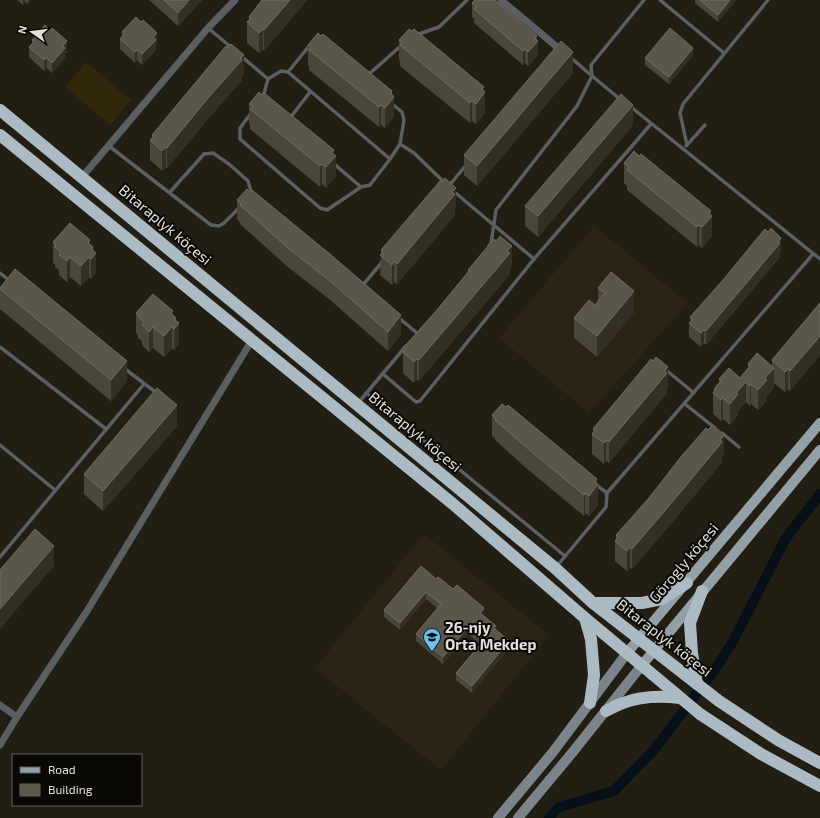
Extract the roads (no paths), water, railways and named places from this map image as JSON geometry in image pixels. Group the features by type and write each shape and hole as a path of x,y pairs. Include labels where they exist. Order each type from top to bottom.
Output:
{"highway":[{"name":"Bitaraplyk köçesi","path":"0,110 555,568 593,603 654,650 690,672 697,684 713,696 778,740 820,763"},
{"name":"Bitaraplyk köçesi","path":"0,135 453,504 642,665 674,695 761,754 820,786"},
{"path":"593,603 642,603 662,599 686,583"},
{"path":"690,672 692,653 690,623 702,591"},
{"path":"585,618 591,639 594,675 590,703"},
{"path":"606,711 624,702 674,695"}],"main road":[{"name":"Görogly köçesi","path":"498,818 553,752 627,653 820,423"},
{"path":"518,818 702,591 820,450"}],"street":[{"path":"82,177 208,28 236,0"},
{"path":"501,0 561,55"},
{"path":"0,745 16,717 87,611 252,340"},
{"path":"0,704 16,717"}],"lane":[{"path":"413,37 417,34 439,27 467,0"},
{"path":"486,250 491,244 496,210 577,106 592,76 591,65 644,0"},
{"path":"660,0 724,53"},
{"path":"687,145 680,117 680,108 768,0"},
{"path":"208,28 268,79"},
{"path":"363,79 409,40"},
{"path":"288,72 311,45 316,44"},
{"path":"561,55 592,76 820,259"},
{"path":"262,100 268,79 281,71 288,72 390,159"},
{"path":"287,122 310,92"},
{"path":"253,111 240,128 240,138 320,208 327,210 361,187 370,184 400,144 404,124 402,112 385,98"},
{"path":"383,374 416,402 420,401 534,259 651,124"},
{"path":"683,149 705,125"},
{"path":"400,144 414,153 446,188 494,225 534,259"},
{"path":"108,146 170,192 211,225 219,226 224,223 243,204"},
{"path":"170,192 204,154 213,153 229,164 248,181 251,191 247,199"},
{"path":"327,157 361,187"},
{"path":"446,188 468,163"},
{"path":"555,568 606,507 607,493 813,254"},
{"path":"367,291 362,286 387,257"},
{"path":"0,273 12,283"},
{"path":"395,314 417,333"},
{"path":"412,339 422,327"},
{"path":"357,405 407,345"},
{"path":"0,347 106,429"},
{"path":"119,364 160,396"},
{"path":"662,367 694,393"},
{"path":"0,557 144,384"},
{"path":"366,393 565,556"},
{"path":"685,404 738,447"},
{"path":"0,445 55,490"},
{"path":"590,480 607,493"}],"waterway":[{"path":"549,818 559,807 614,791 653,751 714,671 732,643 786,538 820,494"}],"place":[{"name":"26-njy Orta Mekdep","path":"432,652"}]}
